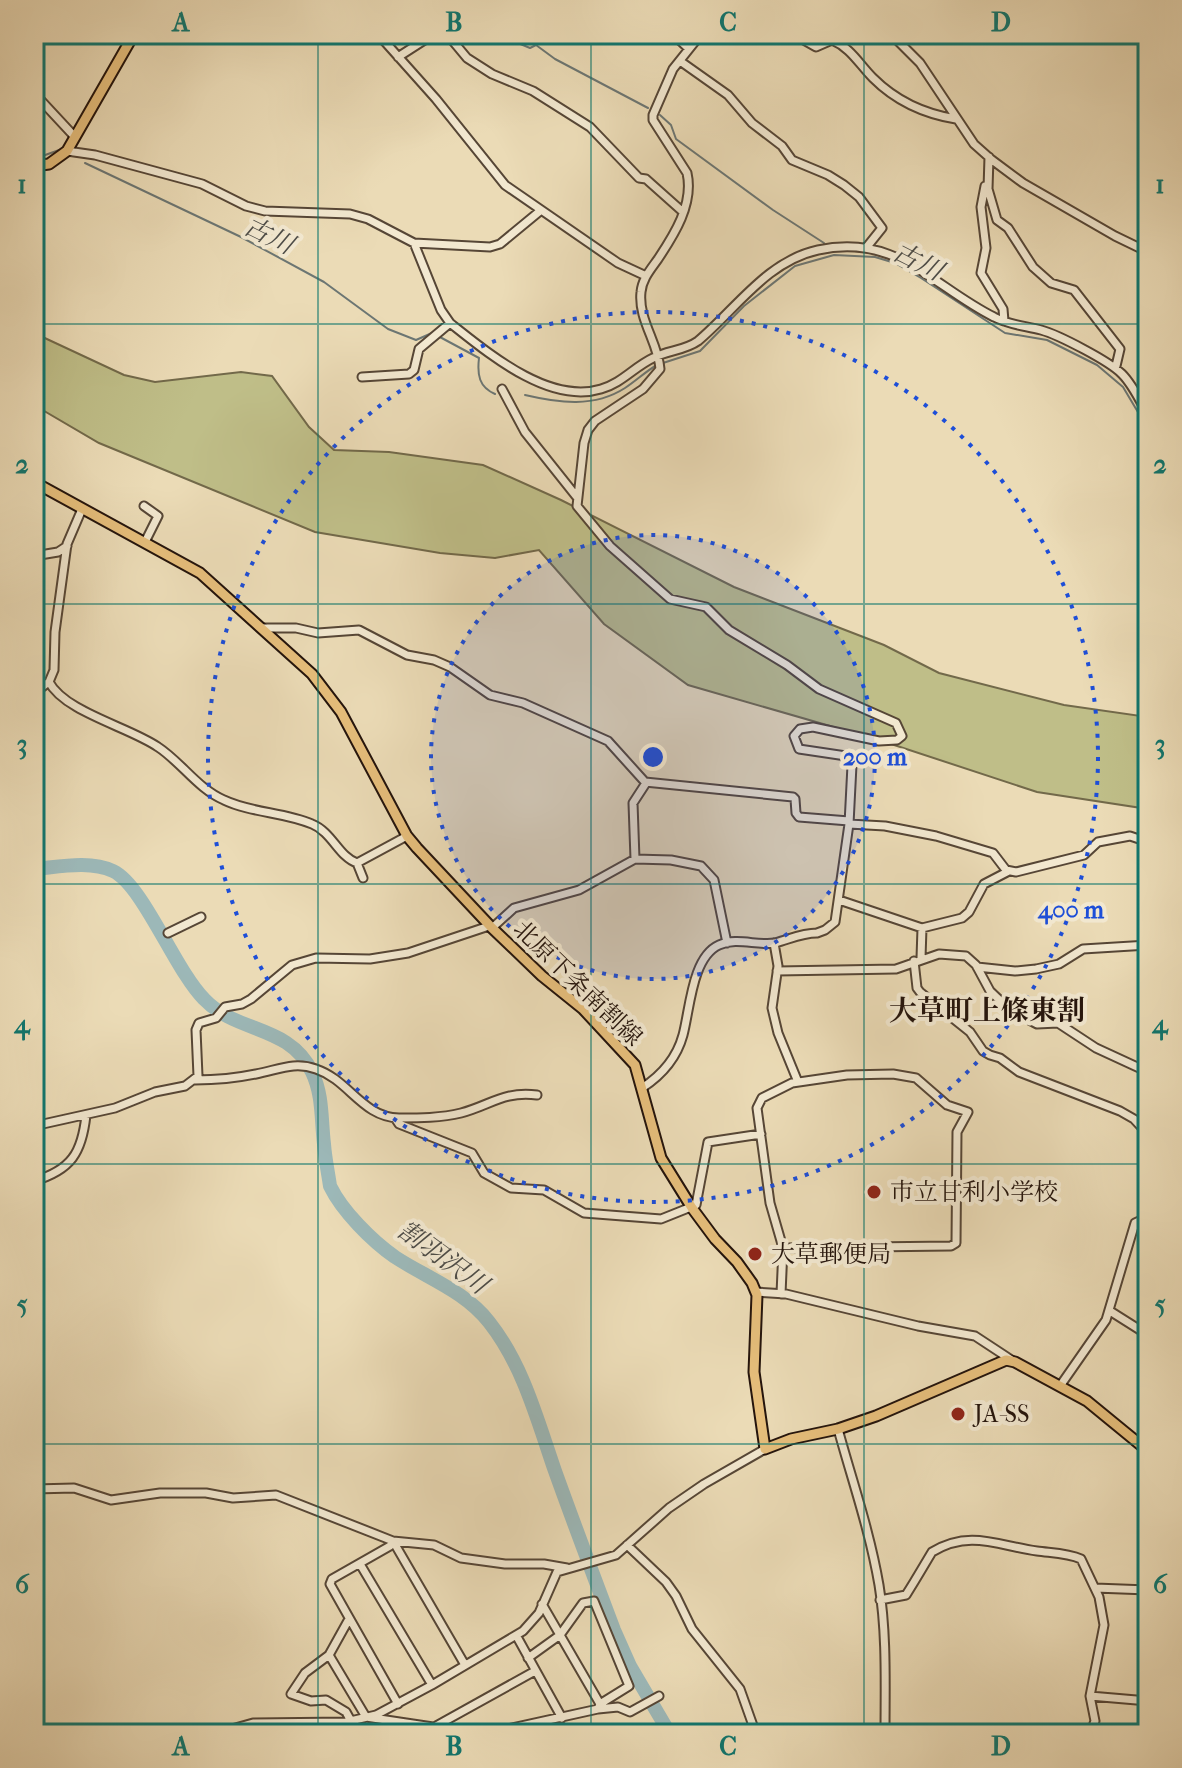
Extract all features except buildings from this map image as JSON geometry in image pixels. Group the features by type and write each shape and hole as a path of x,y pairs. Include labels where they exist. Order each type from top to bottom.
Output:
{"main road":[{"path":"34,166 49,164 67,151 134,34"},
{"name":"北原下条南割線","path":"34,482 200,573 312,674 341,712 407,836 490,927 601,1028 635,1065 661,1158 692,1208 737,1262 756,1292"},
{"path":"756,1292 754,1372 765,1449 791,1439 838,1429 927,1396 1006,1360 1015,1362 1099,1409 1148,1451"},
{"path":"34,1710 40,1734"}],"street":[{"path":"378,34 505,185 618,263 646,276"},
{"path":"398,57 426,39 441,34"},
{"path":"447,34 467,58 492,74 533,91 590,127 639,178 646,179 683,212"},
{"path":"673,34 689,49"},
{"path":"659,361 649,335 641,293 646,276 681,222 688,193 687,173 653,120 653,115 668,79 701,34"},
{"path":"793,34 816,47 834,37 874,79 906,103 923,112 956,119"},
{"path":"891,34 920,63 974,144 989,157 1023,183 1148,252"},
{"path":"680,61 728,95 752,123 782,146 792,160 828,175 859,197 882,228 866,248"},
{"path":"34,93 74,136"},
{"path":"67,151 95,155 202,184 246,206 265,211 350,214 414,243 490,247 500,244 540,211"},
{"path":"989,157 981,207 986,248 981,273 1003,309 1004,321"},
{"path":"987,174 997,220 1008,228 1033,267 1051,283 1074,290 1115,339 1120,349 1116,366"},
{"path":"414,243 441,310 450,323 533,381 567,393 593,391 614,384 683,350 698,341 765,278 794,258 830,248 866,248 891,253 910,262 988,314 1044,331 1111,365 1127,379 1148,415"},
{"path":"362,377 409,374 414,370 419,349 450,323"},
{"path":"642,1088 665,1070 674,1056 683,1035 686,1009 709,952 727,943 774,943 825,930 835,922 849,822 852,765 849,757 799,749 794,736 800,729 813,727 879,741 897,740 902,736 896,723 805,681 787,665 729,630 706,607 670,599 610,546 577,506 576,496 588,430 595,421 643,389 659,361"},
{"path":"502,389 525,432 576,496"},
{"path":"144,506 158,516 145,542"},
{"path":"34,693 49,682 54,670 55,632 67,546 82,509"},
{"path":"34,556 58,552 67,546"},
{"path":"262,628 296,628 318,633 359,630 407,655 434,660 450,667 490,695 523,703 608,741 646,783 704,786 771,797 793,797 799,817 885,826 936,836 993,853 1009,871"},
{"path":"49,682 81,710 141,736 158,747 219,799 313,824 357,863 363,878"},
{"path":"635,859 633,803 646,783"},
{"path":"357,863 407,836"},
{"path":"839,900 922,928 962,918 969,912 984,884 1009,871 1022,871 1084,855 1098,842 1123,837 1148,842"},
{"path":"195,1080 198,1076 196,1030 199,1023 216,1018 225,1007 251,999 292,965 316,958 370,959 408,953 490,927 514,908 579,890 635,859 671,860 701,866 709,872 717,888 727,943"},
{"path":"168,933 201,917"},
{"path":"922,928 917,988 970,1032 983,1051 1000,1058 1019,1072 1120,1111 1134,1119 1148,1134"},
{"path":"774,943 777,971 772,1008 798,1082"},
{"path":"977,967 1015,971 1036,969 1059,964 1083,949 1148,945"},
{"path":"777,971 896,969 939,954 966,956 977,967 990,991 1010,1010 1037,1024 1058,1023 1096,1048 1147,1071 1148,1060"},
{"path":"34,1126 115,1108 195,1080 254,1075 295,1064 316,1069 340,1081 353,1097 369,1109 395,1118 459,1114 508,1095 537,1095"},
{"path":"781,1294 783,1248 770,1203 757,1108 762,1098 780,1087 798,1082 864,1074 906,1076 916,1078 947,1105 968,1112 957,1132 956,1243 944,1246 783,1248"},
{"path":"34,1181 64,1169 82,1141 86,1115"},
{"path":"395,1118 399,1124 472,1153 484,1173 511,1188 544,1190 584,1213 661,1219 696,1205 708,1142 761,1134"},
{"path":"1060,1386 1110,1311 1135,1223 1148,1217"},
{"path":"756,1292 781,1294 975,1336 1015,1362"},
{"path":"1110,1311 1148,1335"},
{"path":"838,1429 865,1524 880,1600 885,1658 885,1734"},
{"path":"217,1733 253,1723 351,1721 398,1704 516,1635 532,1622 557,1572 616,1555 669,1508 765,1449"},
{"path":"34,1489 74,1488 111,1500 160,1493 206,1493 233,1498 276,1495 393,1541 434,1545 461,1558 567,1568"},
{"path":"880,1600 906,1595 932,1552 958,1542 992,1540 1020,1548 1074,1556 1086,1564 1104,1625 1090,1696 1095,1721 1090,1734"},
{"path":"393,1541 390,1546 332,1579 330,1584 398,1704"},
{"path":"393,1541 465,1665"},
{"path":"627,1545 666,1582 692,1629 740,1689 756,1734"},
{"path":"360,1564 432,1685"},
{"path":"1095,1588 1148,1590"},
{"path":"485,1734 562,1718 599,1706 629,1686 594,1601 581,1604 560,1635 528,1658"},
{"path":"542,1604 599,1706"},
{"path":"349,1619 329,1655 305,1673 291,1694 311,1701 326,1700 346,1712 351,1721"},
{"path":"516,1635 562,1718"},
{"path":"329,1655 366,1717 462,1734"},
{"path":"433,1730 535,1671"},
{"path":"1090,1696 1148,1701"},
{"path":"599,1706 618,1707 630,1712 658,1697"}],"shaded area":[{"path":"34,333 124,375 155,382 241,372 272,376 309,427 334,450 389,452 483,465 561,500 734,587 884,645 939,673 1064,705 1148,717 1148,809 1037,792 882,741 688,685 604,624 539,550 495,558 440,553 315,532 99,443 34,405"}],"waterway":[{"path":"508,34 530,48 536,45 555,59 648,108"},
{"path":"660,115 671,125 676,139 824,243 824,247"},
{"name":"古川","path":"34,159 62,149"},
{"name":"古川","path":"85,163 241,237 324,282 388,329 416,340 432,333"},
{"name":"古川","path":"663,363 700,351 744,306 795,266 834,255 875,257 895,263 921,278 1005,333 1047,340 1097,365 1123,387 1148,429"},
{"name":"古川","path":"438,336 479,358 480,380 485,388 495,394"},
{"name":"古川","path":"525,395 563,402 601,399 625,388 657,365"},
{"name":"割羽沢川","path":"34,869 84,865 113,871 136,893 204,999 217,1010 290,1045 302,1057 318,1089 330,1186 342,1205 358,1225 386,1250 469,1302 489,1322 511,1356 528,1393 614,1630 630,1666 670,1734"}],"place":[{"name":"市立甘利小学校","path":"874,1192"},
{"name":"大草郵便局","path":"755,1254"},
{"name":"JA-SS","path":"958,1414"}],"district":[{"name":"大草町上條東割","path":"987,1010"}]}
